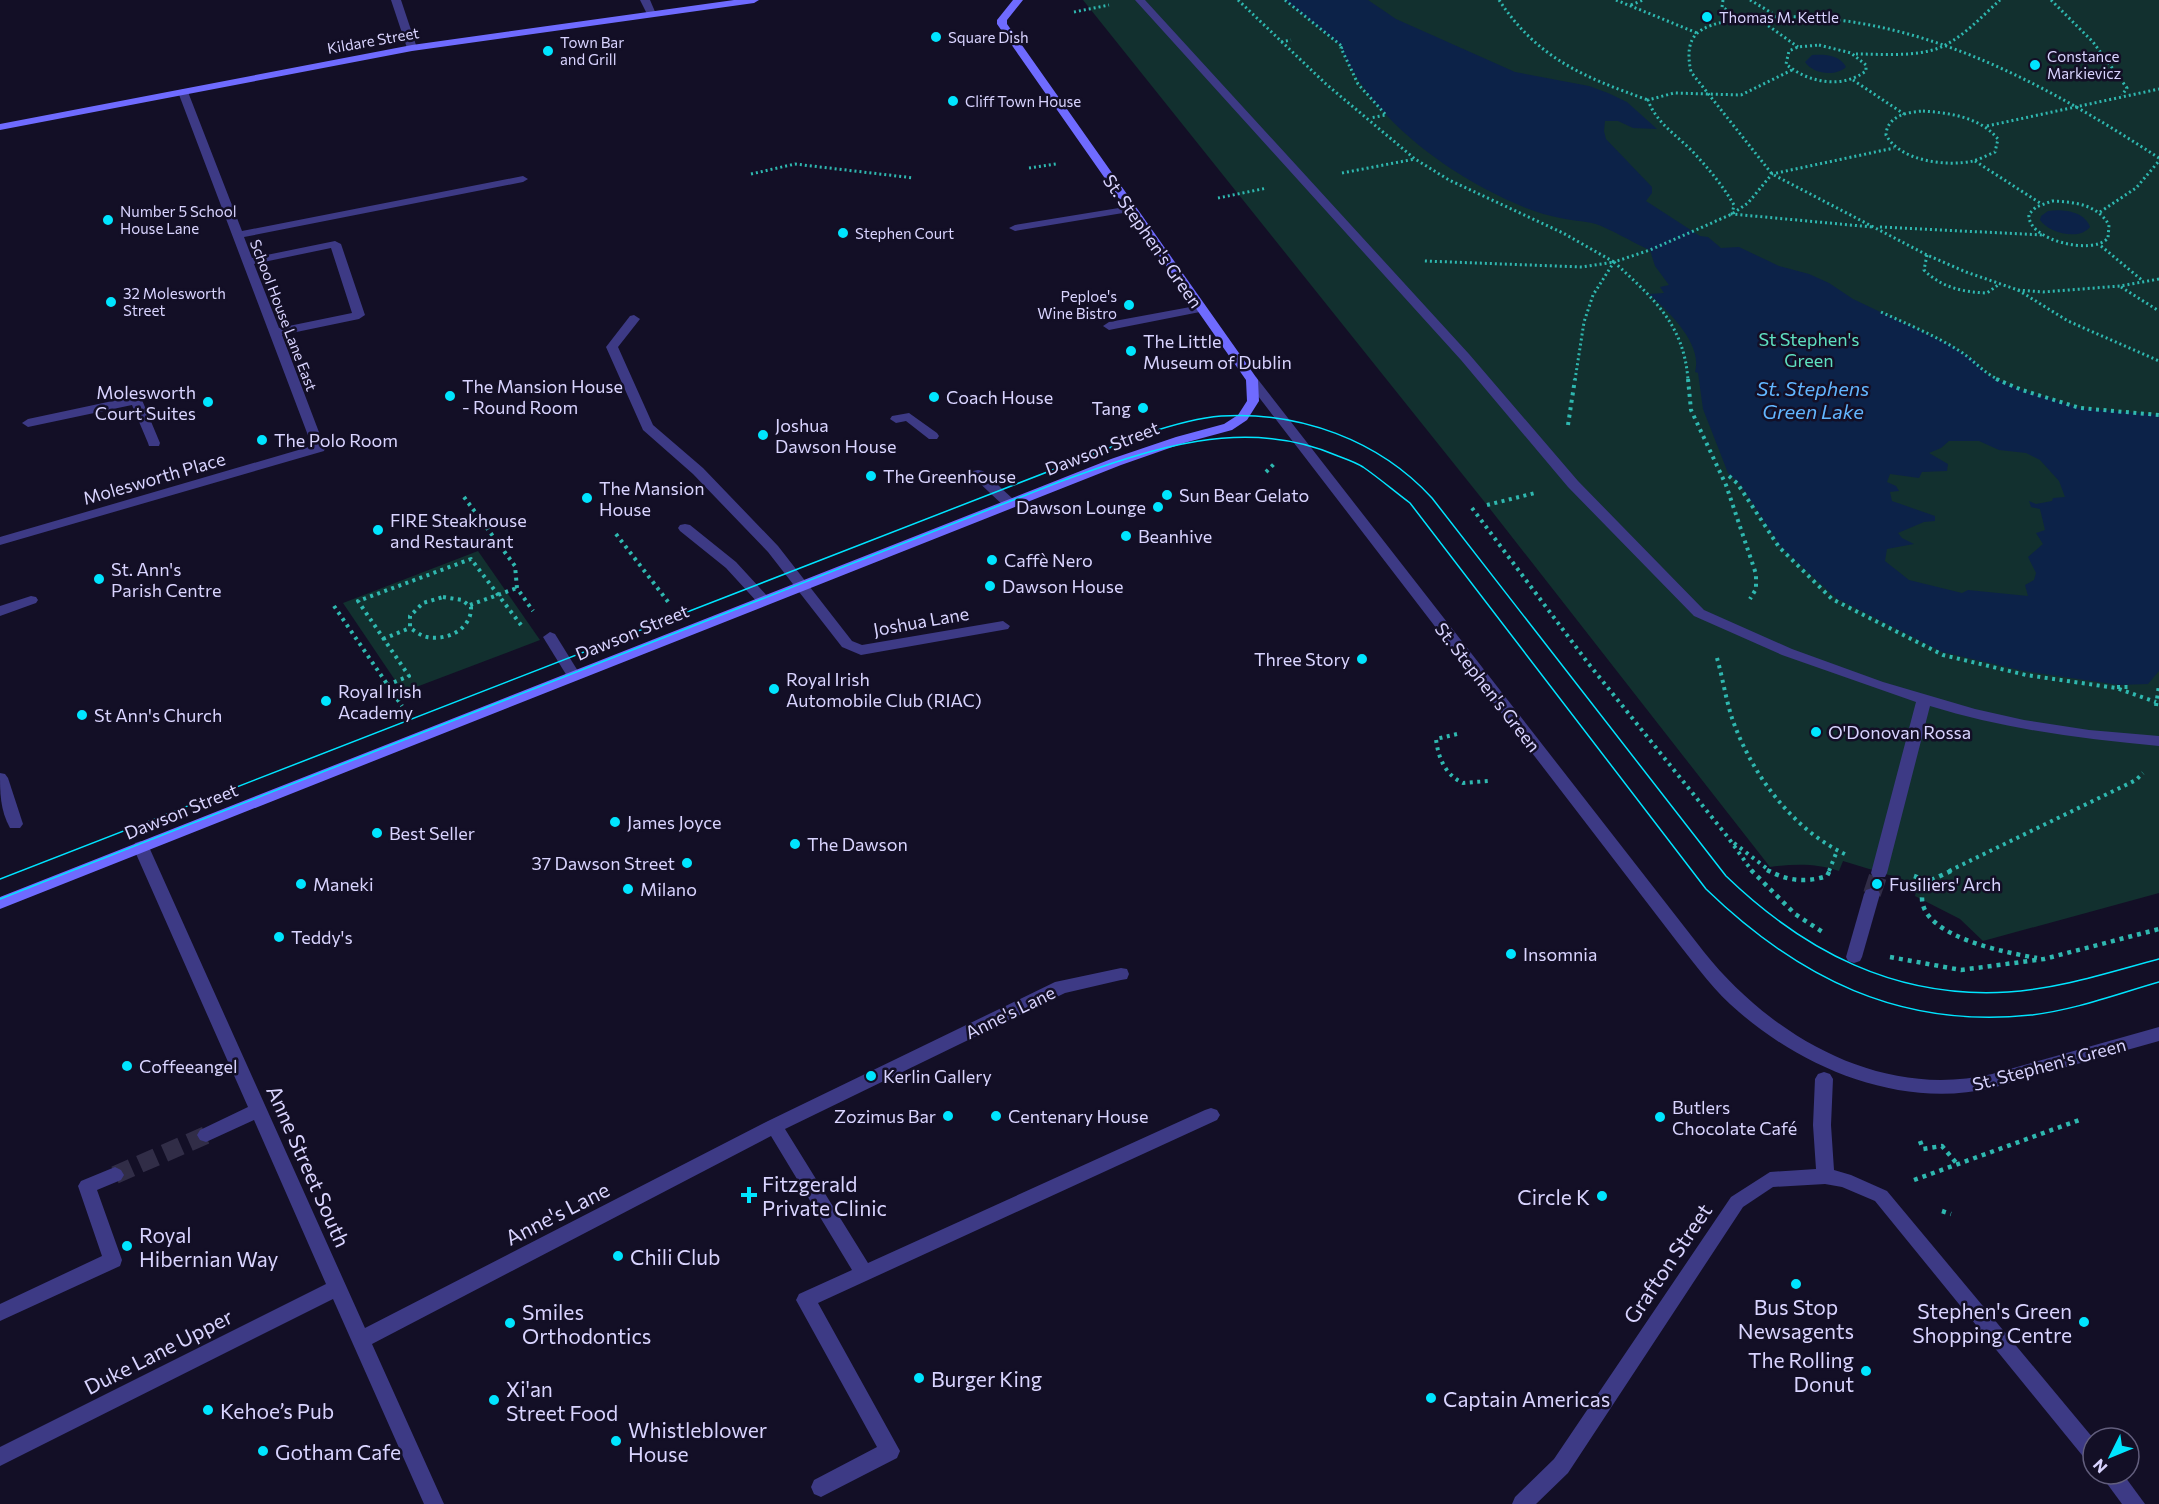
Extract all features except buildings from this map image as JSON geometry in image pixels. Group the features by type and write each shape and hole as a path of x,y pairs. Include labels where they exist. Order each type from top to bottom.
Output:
{"main road":[{"name":"Kildare Street","path":"0,127 412,48 754,0"},
{"name":"St. Stephen's Green","path":"1018,0 1002,20 1002,24 1252,380"},
{"name":"Dawson Street","path":"0,903 1010,504 1154,449 1228,427 1243,417 1253,401 1252,380"}],"street":[{"path":"396,0 412,48"},
{"path":"645,0 651,14"},
{"path":"1140,0 1466,357 1573,484 1699,613 1787,652 1924,700 2024,725 2089,735 2158,741"},
{"name":"School House Lane East","path":"183,92 319,448"},
{"path":"237,235 523,179"},
{"path":"1015,228 1131,209"},
{"path":"248,262 335,244 359,315 275,333"},
{"path":"1109,326 1201,309"},
{"name":"Joshua Lane","path":"634,319 612,347 647,427 698,471 774,549 804,585 822,614 848,644 874,653 1003,627"},
{"name":"St. Stephen's Green","path":"1252,380 1698,957 1744,1007 1782,1036 1825,1060 1880,1079 1925,1087 1966,1086 2159,1034"},
{"path":"28,423 136,400 154,443"},
{"path":"896,419 909,417 933,436"},
{"name":"Molesworth Place","path":"0,541 319,448"},
{"path":"978,474 1010,504"},
{"path":"167,478 173,491"},
{"path":"686,528 731,564 764,601"},
{"path":"0,611 32,600"},
{"path":"550,637 574,676"},
{"path":"1880,869 1924,700"},
{"path":"0,778 15,824"},
{"name":"Anne Street South","path":"141,847 434,1504"},
{"path":"1855,953 1872,894"},
{"name":"Anne's Lane","path":"361,1340 774,1126 1061,987 1121,974"},
{"path":"1824,1079 1822,1125 1826,1176 1845,1180 1881,1196 2081,1438"},
{"path":"206,1135 258,1110"},
{"path":"821,1487 890,1451 806,1300 1211,1115"},
{"path":"774,1126 863,1272"},
{"path":"0,1313 113,1260 87,1186 115,1175"},
{"name":"Grafton Street","path":"1522,1504 1561,1466 1737,1202 1770,1180 1826,1176"},
{"name":"Duke Lane Upper","path":"0,1457 337,1288"},
{"path":"2120,1486 2135,1504"}],"path":[{"path":"1238,0 1280,42 1415,159 1449,180 1563,233 1614,262 1649,294 1678,333 1687,363 1691,410 1726,485 1756,574 1756,589 1747,604 1722,625 1715,639 1715,652 1733,721 1759,773 1797,819 1837,851 1880,869 1929,881 2136,780 2153,763 2158,741 2156,702 2159,685"},
{"path":"1285,0 1343,47 1341,48 1344,56 1358,84 1386,116 1369,118"},
{"path":"1499,0 1512,22 1561,64 1591,79 1648,100 1674,93 1741,95 1772,82 1792,70"},
{"path":"1616,0 1697,33"},
{"path":"1630,6 1643,0"},
{"path":"1723,0 1722,7 1741,19"},
{"path":"1750,0 1772,13"},
{"path":"1856,54 1866,65 1866,70 1852,79 1827,81 1813,79 1792,70 1786,64 1789,51 1798,47 1832,46 1856,54 1933,51 1954,39 2000,0"},
{"path":"2051,0 2093,42 2127,88 2126,92 2119,97"},
{"path":"1074,12 1112,5"},
{"path":"1794,12 1772,13 1720,23 1697,33 1687,53 1691,72 1772,174 1927,255 2018,290 2043,292 2120,286 2159,279"},
{"path":"1756,16 1798,47"},
{"path":"1943,36 1962,43"},
{"path":"1280,42 1291,40"},
{"path":"1852,79 1904,115"},
{"path":"2042,82 2081,105 2159,160 2136,188 2100,212"},
{"path":"1987,126 2159,89"},
{"path":"1648,100 1650,110 1689,148 1728,194 1734,205 1732,214"},
{"path":"1938,112 1964,117 1987,126 1998,139 1995,152 1974,161 1943,162 1907,154 1894,148 1886,137 1886,129 1892,120 1904,115 1938,112"},
{"path":"1377,258 1582,267 1614,262 1650,250 1732,214 1748,203 1772,174 1894,148"},
{"path":"1406,161 1415,159"},
{"path":"1732,214 1877,227 2044,236 2081,246 2105,243 2110,233 2107,222 2100,212 2067,202 2040,203 1974,161"},
{"path":"751,174 795,164 914,178"},
{"path":"1029,168 1056,164"},
{"path":"1218,198 1237,194"},
{"path":"2040,203 2030,211 2028,217 2035,230 2044,236"},
{"path":"2101,245 2144,282"},
{"path":"1927,255 1924,270 1932,280 1953,289 1987,293 1998,284"},
{"path":"1486,505 1573,484 1566,438 1584,322 1593,295 1614,262"},
{"path":"2120,286 2159,311"},
{"path":"2018,290 2052,312 2159,362"},
{"path":"1881,312 1950,345 1974,360 1989,375 2022,390 2080,408 2159,415"},
{"path":"1729,476 1737,483 1779,547 1832,599 1943,655 2026,675 2132,687"},
{"path":"1726,485 1737,483"},
{"path":"464,496 515,566 517,588 550,637"},
{"path":"1472,508 1588,663 1727,836 1756,877 1795,914 1855,953 1961,970 2044,959 2159,929"},
{"path":"616,534 670,603"},
{"path":"387,685 410,676 358,601 471,559 527,633"},
{"path":"410,628 410,616 423,603 453,597 470,605 517,588"},
{"path":"410,628 424,637 434,638 454,633 470,622 472,616 470,605"},
{"path":"334,606 402,706"},
{"path":"383,639 410,628"},
{"path":"2116,687 2156,702"},
{"path":"1457,734 1436,739 1437,751 1451,776 1464,783 1488,781"},
{"path":"1727,836 1760,867 1786,878 1812,882 1827,876 1837,851"},
{"path":"1929,881 1922,899 1924,908 1934,922 1961,938 2003,952 2044,959"},
{"path":"1908,1183 2082,1119"},
{"path":"1920,1141 1923,1149 1942,1146 1958,1165"}],"green space":[{"name":"St Stephen's Green","path":"1083,0 2159,0 2159,893 1983,941 1960,919 1915,896 1917,886 1902,879 1843,861 1839,871 1805,865 1770,867 1487,505"},
{"path":"478,551 540,640 403,692 343,603"}],"water":[{"name":"St. Stephens Green Lake","path":"1285,0 1368,0 1396,19 1515,72 1589,86 1627,102 1657,129 1633,128 1618,121 1605,121 1606,139 1652,187 1652,193 1646,201 1700,236 1708,237 1721,248 1739,247 1779,266 1809,274 1829,283 1853,299 1950,345 1974,360 1989,376 2022,390 2080,408 2159,415 2159,671 2148,684 2119,685 2024,671 1942,652 1836,598 1781,547 1740,484 1728,473 1703,409 1698,373 1695,372 1694,351 1682,329 1649,294 1664,293 1660,287 1669,285 1655,266 1650,250 1598,225 1551,216 1526,208 1498,196 1444,164 1394,123 1373,100 1355,75 1341,48 1343,47","holes":["1949,441 1979,441 1999,450 2026,453 2040,460 2059,481 2065,497 2053,498 2052,501 2036,504 2029,501 2031,507 2040,509 2045,530 2036,533 2043,544 2028,557 2036,573 2034,580 2025,585 2028,596 1968,590 1962,593 1909,580 1885,561 1887,549 1914,544 1902,538 1898,533 1924,522 1935,521 1935,516 1892,501 1890,492 1899,491 1896,486 1887,482 1890,474 1919,478 1922,472 1947,471 1948,464 1929,453 1941,448"]},
{"path":"1812,55 1827,55 1836,58 1846,67 1836,72 1824,73 1813,69 1805,62"},
{"path":"2060,210 2078,214 2090,227 2079,234 2057,232 2040,220 2041,216 2048,211"}],"tunnel":[{"path":"1872,894 1879,873"},
{"path":"115,1175 206,1135"}],"tram line":[{"path":"0,879 1145,434 1202,419 1221,416 1250,416 1308,424 1336,433 1363,445 1388,460 1411,478 1432,498 1726,876 1756,903 1820,948 1855,965 1890,978 1928,988 1967,992 2008,992 2046,987 2159,959"},
{"path":"0,899 1059,482 1162,448 1197,441 1268,438 1303,444 1354,462 1410,503 1706,889 1741,921 1777,948 1815,972 1854,991 1895,1005 1938,1014 1983,1017 2031,1015 2064,1009 2159,982"}],"place":[{"name":"Thomas M. Kettle","path":"1707,17"},
{"name":"Square Dish","path":"936,37"},
{"name":"Town Bar and Grill","path":"548,51"},
{"name":"Constance Markievicz","path":"2035,65"},
{"name":"Cliff Town House","path":"953,101"},
{"name":"Number 5 School House Lane","path":"108,220"},
{"name":"Stephen Court","path":"843,233"},
{"name":"32 Molesworth Street","path":"111,302"},
{"name":"Peploe's Wine Bistro","path":"1129,305"},
{"name":"The Little Museum of Dublin","path":"1131,351"},
{"name":"The Mansion House - Round Room","path":"450,396"},
{"name":"Coach House","path":"934,397"},
{"name":"Molesworth Court Suites","path":"208,402"},
{"name":"Tang","path":"1143,408"},
{"name":"Joshua Dawson House","path":"763,435"},
{"name":"The Polo Room","path":"262,440"},
{"name":"The Greenhouse","path":"871,476"},
{"name":"Sun Bear Gelato","path":"1167,495"},
{"name":"The Mansion House","path":"587,498"},
{"name":"Dawson Lounge","path":"1158,507"},
{"name":"FIRE Steakhouse and Restaurant","path":"378,530"},
{"name":"Beanhive","path":"1126,536"},
{"name":"Caffè Nero","path":"992,560"},
{"name":"St. Ann's Parish Centre","path":"99,579"},
{"name":"Dawson House","path":"990,586"},
{"name":"Three Story","path":"1362,659"},
{"name":"Royal Irish Automobile Club (RIAC)","path":"774,689"},
{"name":"Royal Irish Academy","path":"326,701"},
{"name":"St Ann's Church","path":"82,715"},
{"name":"O'Donovan Rossa","path":"1816,732"},
{"name":"James Joyce","path":"615,822"},
{"name":"Best Seller","path":"377,833"},
{"name":"The Dawson","path":"795,844"},
{"name":"37 Dawson Street","path":"687,863"},
{"name":"Maneki","path":"301,884"},
{"name":"Fusiliers' Arch","path":"1877,884"},
{"name":"Milano","path":"628,889"},
{"name":"Teddy's","path":"279,937"},
{"name":"Insomnia","path":"1511,954"},
{"name":"Coffeeangel","path":"127,1066"},
{"name":"Kerlin Gallery","path":"871,1076"},
{"name":"Zozimus Bar","path":"948,1116"},
{"name":"Centenary House","path":"996,1116"},
{"name":"Butlers Chocolate Café","path":"1660,1117"},
{"name":"Fitzgerald Private Clinic","path":"749,1195"},
{"name":"Circle K","path":"1602,1196"},
{"name":"Royal Hibernian Way","path":"127,1246"},
{"name":"Chili Club","path":"618,1256"},
{"name":"Bus Stop Newsagents","path":"1796,1284"},
{"name":"Stephen's Green Shopping Centre","path":"2084,1322"},
{"name":"Smiles Orthodontics","path":"510,1323"},
{"name":"The Rolling Donut","path":"1866,1371"},
{"name":"Burger King","path":"919,1378"},
{"name":"Captain Americas","path":"1431,1398"},
{"name":"Xi'an Street Food","path":"494,1400"},
{"name":"Kehoe’s Pub","path":"208,1410"},
{"name":"Whistleblower House","path":"616,1441"},
{"name":"Gotham Cafe","path":"263,1451"}]}
